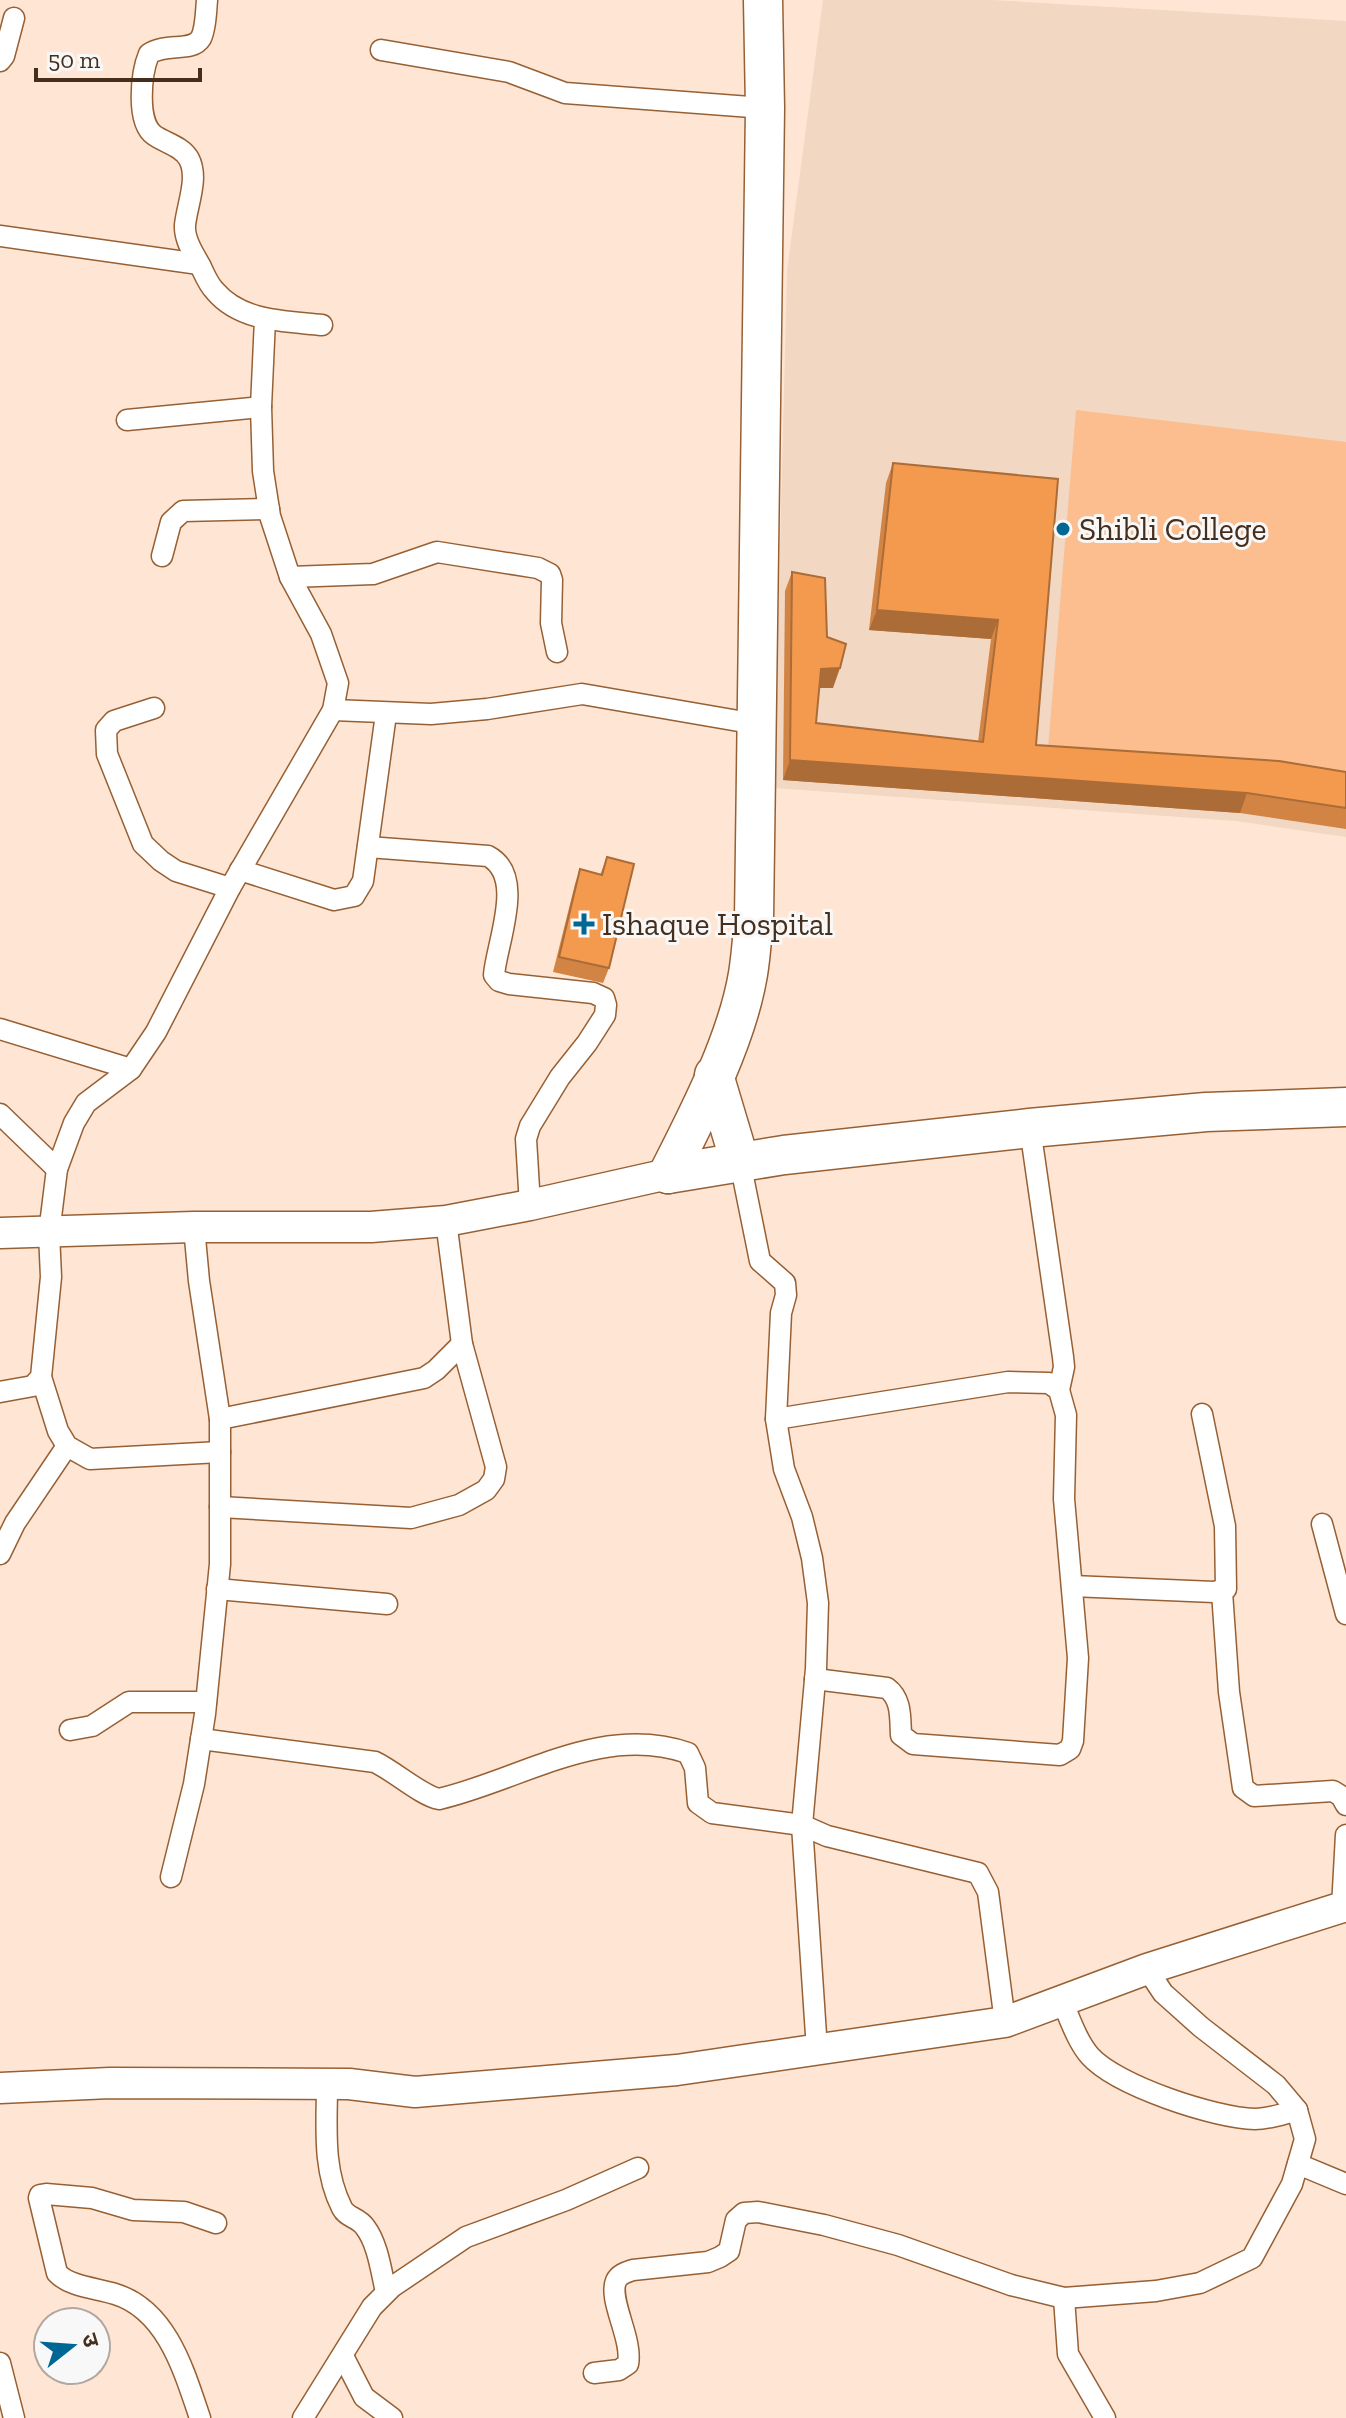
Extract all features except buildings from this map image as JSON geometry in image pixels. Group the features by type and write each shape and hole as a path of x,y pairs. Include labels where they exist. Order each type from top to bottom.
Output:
{"highway":[{"path":"668,1174 696,1118 734,1027 748,975 754,919 765,108 763,0"},
{"path":"714,1075 740,1162"},
{"path":"668,1174 740,1162 1030,1128 1206,1112 1346,1107"}],"street":[{"path":"207,0 203,35 198,43 163,46 149,54 145,63 142,113 145,125 154,135 189,159 192,180 185,230 213,290 229,305 265,319 322,325"},
{"path":"0,61 14,18"},
{"path":"381,50 509,72 565,93 765,108"},
{"path":"0,236 199,264"},
{"path":"220,1452 90,1459 67,1446 58,1431 41,1377 51,1277 49,1233 57,1169 74,1123 86,1103 131,1069 156,1032 235,879 333,710 338,683 321,634 290,577 269,509 263,471 261,407 265,319"},
{"path":"127,420 261,407"},
{"path":"162,556 171,522 183,511 269,509"},
{"path":"290,577 373,574 437,552 538,568 550,574 552,580 551,623 557,652"},
{"path":"333,710 431,714 582,694 756,724"},
{"path":"154,708 114,721 106,730 107,754 143,844 176,871 235,879 334,900 354,896 360,888 386,714"},
{"path":"368,847 488,856 497,860 507,877 508,894 494,975 499,981 509,984 593,993 604,998 605,1015 560,1077 530,1126 526,1139 530,1205"},
{"path":"0,1029 131,1069"},
{"path":"0,1114 57,1169"},
{"path":"815,1679 892,1691 900,1710 901,1735 913,1744 1064,1754 1073,1741 1078,1658 1064,1499 1066,1415 1059,1390 1064,1367 1030,1128"},
{"path":"740,1162 760,1261 785,1283 776,1419 784,1469 802,1517 812,1558 818,1603 815,1679 802,1825 817,2050"},
{"path":"0,1233 194,1227 371,1227 446,1221 668,1174"},
{"path":"220,1507 411,1518 459,1505 486,1490 494,1479 496,1467 462,1344 446,1221"},
{"path":"171,1877 194,1784 220,1564 220,1419 194,1227"},
{"path":"220,1419 424,1378 462,1344"},
{"path":"0,1392 14,1392 33,1386 41,1377"},
{"path":"776,1419 1008,1382 1049,1383 1059,1390"},
{"path":"1072,1586 1222,1592 1226,1589 1225,1526 1202,1414"},
{"path":"0,1554 15,1523 67,1446"},
{"path":"1322,1524 1346,1614"},
{"path":"217,1589 387,1604"},
{"path":"1222,1592 1226,1668 1243,1788 1254,1796 1333,1791 1341,1796 1346,1805"},
{"path":"70,1730 92,1726 129,1702 206,1702"},
{"path":"201,1739 375,1762 393,1770 425,1795 439,1799 612,1745 674,1749 688,1753 695,1768 698,1803 712,1813 802,1825 827,1836 978,1873 988,1892 1005,2022"},
{"path":"0,2088 110,2083 327,2084 415,2092 677,2070 1005,2022 1147,1969 1344,1906 1346,1835"},
{"path":"594,2373 619,2370 628,2364 630,2352 615,2294 616,2281 622,2274 633,2270 708,2262 720,2257 729,2251 736,2220 744,2213 774,2213 824,2225 898,2245 1011,2285 1064,2298 1156,2291 1200,2283 1252,2258 1292,2184 1305,2139 1297,2110 1276,2085 1163,1993 1147,1969"},
{"path":"1062,2001 1076,2033 1091,2056 1137,2087 1225,2116 1260,2119 1297,2110"},
{"path":"327,2084 327,2160 331,2177 343,2211 368,2230 386,2292"},
{"path":"1298,2164 1346,2184"},
{"path":"303,2418 372,2307 386,2292 466,2237 566,2200 638,2168"},
{"path":"200,2418 182,2363 155,2322 137,2303 71,2282 57,2273 39,2198 46,2194 92,2198 133,2210 184,2212 216,2223"},
{"path":"1064,2298 1068,2354 1105,2418"},
{"path":"343,2356 364,2397 392,2418"},
{"path":"0,2363 14,2418"}],"shaded area":[{"name":"Shibli College","path":"823,0 991,0 1346,21 1346,837 1236,821 774,788 787,271"},
{"path":"1076,410 1346,442 1346,778 1048,748"}],"place":[{"name":"Shibli College","path":"1063,529"},
{"name":"Ishaque Hospital","path":"584,924"}]}
